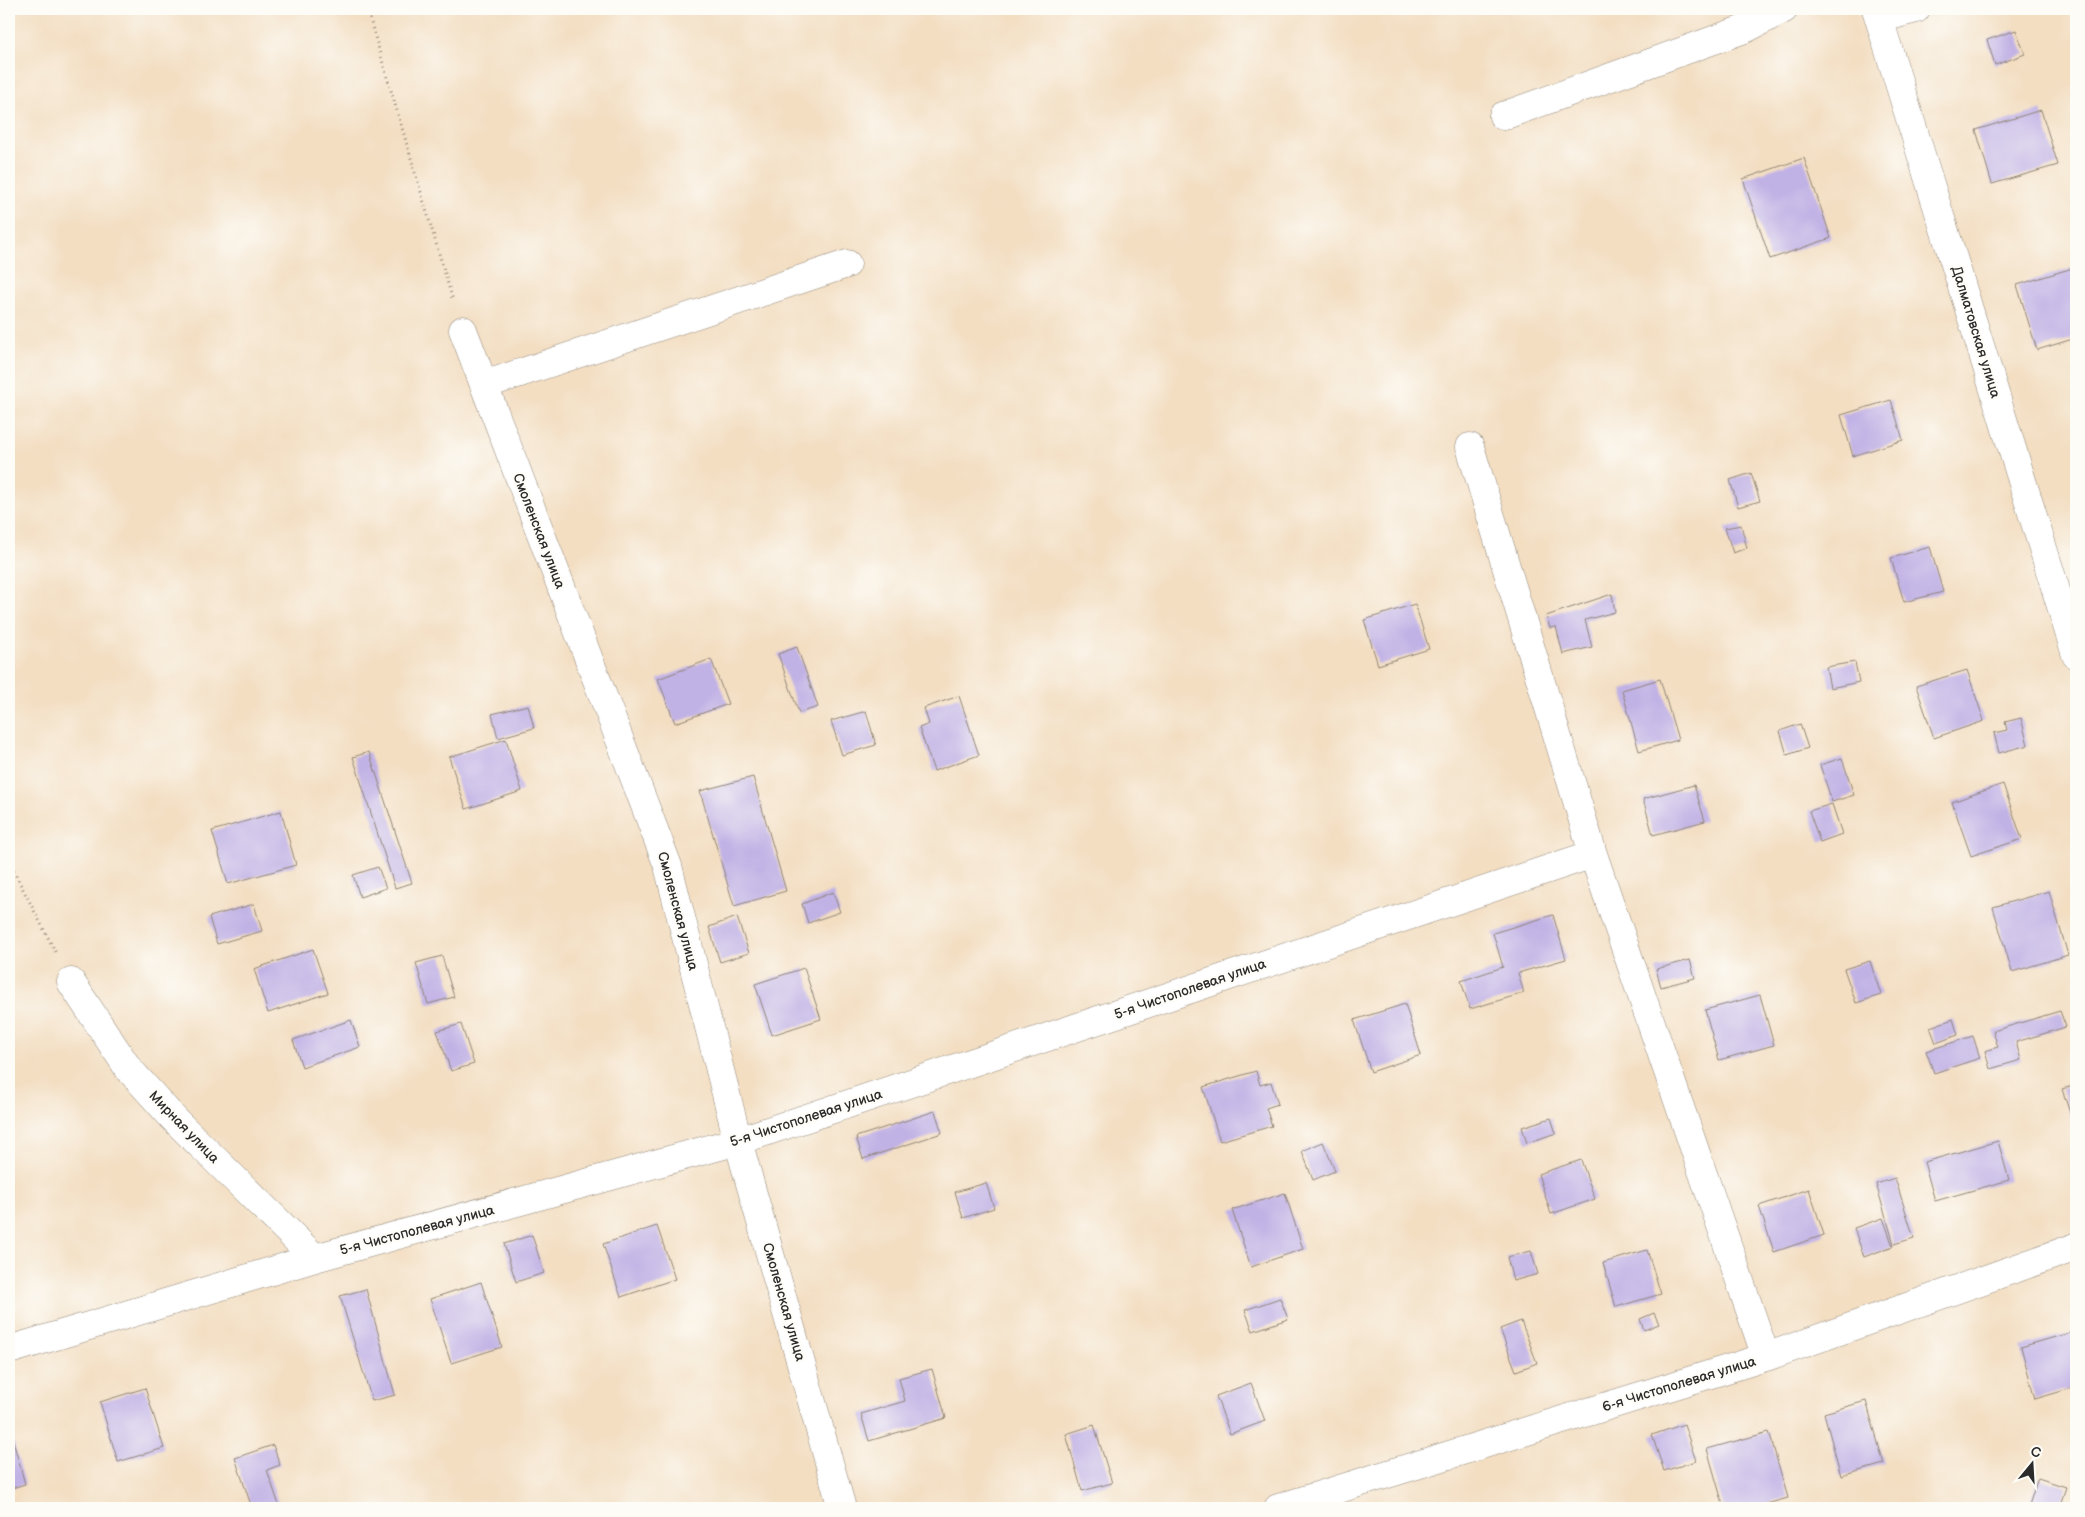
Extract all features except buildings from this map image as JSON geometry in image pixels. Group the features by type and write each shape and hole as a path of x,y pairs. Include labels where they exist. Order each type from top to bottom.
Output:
{"street":[{"path":"1503,116 1747,28 1784,9"},
{"path":"1878,14 1916,9"},
{"name":"Далматовская улица","path":"1878,14 2076,655"},
{"path":"484,385 847,264"},
{"name":"Смоленская улица","path":"463,330 668,866 738,1141 842,1508"},
{"path":"1470,447 1593,854 1766,1357"},
{"name":"5-я Чистополевая улица","path":"9,1350 315,1258 738,1141 1593,854"},
{"name":"Мирная улица","path":"71,982 128,1068 174,1119 315,1258"},
{"name":"6-я Чистополевая улица","path":"1278,1508 1766,1357 2076,1247"}],"path":[{"path":"367,9 463,330"},
{"path":"9,862 71,982"}]}
